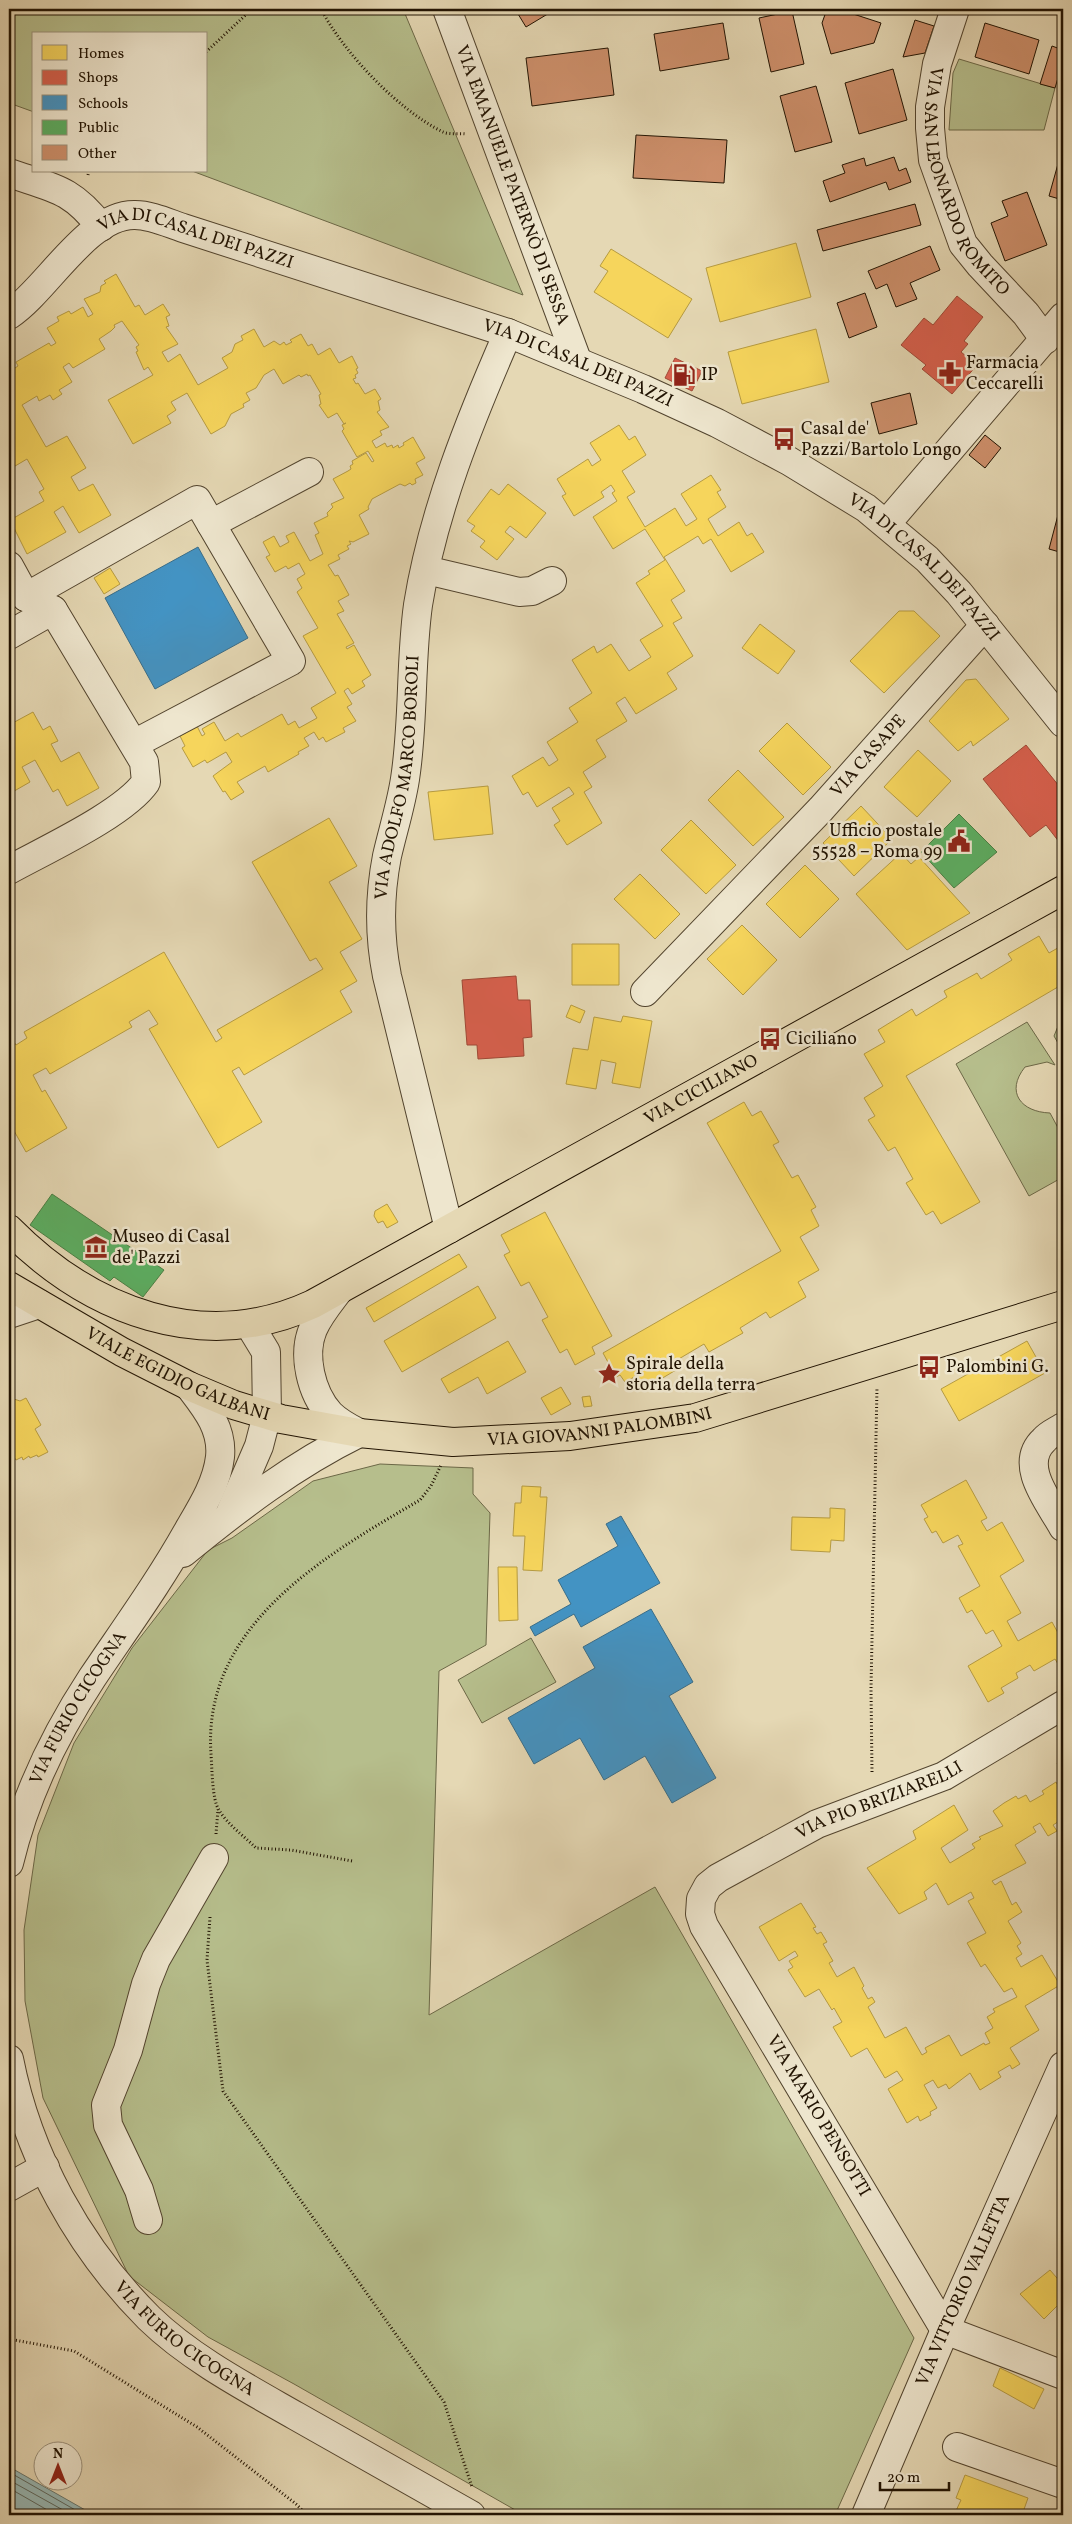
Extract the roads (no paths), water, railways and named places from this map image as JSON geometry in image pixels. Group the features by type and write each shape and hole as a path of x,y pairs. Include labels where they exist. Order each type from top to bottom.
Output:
{"main road":[{"name":"VIA CICILIANO","path":"339,1290 1063,890"},
{"name":"VIALE EGIDIO GALBANI","path":"9,1229 31,1250 62,1272 122,1309 162,1320 184,1324 219,1326 273,1320 302,1309 339,1290"},
{"name":"VIALE EGIDIO GALBANI","path":"9,1286 122,1352 189,1386 234,1405 267,1415 359,1434"},
{"name":"VIA GIOVANNI PALOMBINI","path":"359,1434 428,1441 489,1442 570,1436 664,1424 707,1414 1063,1305"}],"street":[{"name":"VIA EMANUELE PATERNÒ DI SESSA","path":"447,9 577,360"},
{"name":"VIA SAN LEONARDO ROMITO","path":"955,9 937,64 930,107 933,160 963,244 1026,314 1044,340"},
{"name":"VIA DI CASAL DEI PAZZI","path":"9,173 60,190 74,198 86,208 101,227 124,216 148,217 508,333 577,360 741,434 842,492 887,523 941,572 1063,723"},
{"path":"9,315 101,227"},
{"path":"887,523 1063,317"},
{"name":"VIA ADOLFO MARCO BOROLI","path":"449,1229 389,988 380,928 383,881 405,778 413,656 419,604 426,570 459,453 508,333"},
{"path":"210,524 309,472"},
{"path":"26,596 197,500 290,661 134,744"},
{"path":"9,566 26,596 53,610 144,762 146,782 135,795 118,808 9,870"},
{"path":"426,570 519,592 532,591 552,581"},
{"path":"9,635 53,610"},
{"name":"VIA CASAPE","path":"646,992 821,809 985,625"},
{"path":"339,1290 313,1330 309,1345 309,1361 313,1382 327,1410 339,1421 359,1434"},
{"path":"9,1314 39,1304"},
{"name":"VIA FURIO CICOGNA","path":"228,1517 246,1481 257,1453 267,1415 267,1371 263,1346 249,1324"},
{"path":"189,1386 221,1394 240,1396 253,1390 267,1371"},
{"name":"VIA FURIO CICOGNA","path":"9,1863 28,1795 46,1757 91,1680 170,1564 214,1483 220,1457 218,1434 211,1416 189,1386"},
{"path":"1063,1427 1040,1444 1034,1455 1033,1462 1039,1484 1063,1527"},
{"name":"VIA FURIO CICOGNA","path":"170,1564 228,1517 298,1466 359,1434"},
{"name":"VIA PIO BRIZIARELLI","path":"701,1899 708,1886 718,1878 792,1837 817,1824 944,1776 1063,1705"},
{"path":"148,2220 139,2190 108,2125 106,2105 128,2050 146,1984 156,1959 214,1858"},
{"name":"VIA MARIO PENSOTTI","path":"701,1899 700,1914 704,1926 945,2330"},
{"name":"VIA FURIO CICOGNA","path":"9,2059 15,2089 44,2167 62,2204 105,2270 150,2319 228,2376 473,2506"},
{"name":"VIA VITTORIO VALLETTA","path":"866,2515 945,2330 1063,2066"},
{"path":"9,2187 44,2167"},
{"path":"945,2330 1063,2375"},
{"path":"957,2447 1063,2484"}],"water":[{"path":"9,2465 32,2480 32,2492 54,2492 94,2515 11,2515 9,2514"}],"place":[{"name":"Farmacia Ceccarelli","path":"950,373"},
{"name":"IP","path":"684,375"},
{"name":"Casal de' Pazzi/Bartolo Longo","path":"784,439"},
{"name":"Ufficio postale 55528 – Roma 99","path":"959,841"},
{"name":"Ciciliano","path":"770,1039"},
{"name":"Museo di Casal de' Pazzi","path":"96,1247"},
{"name":"Palombini G.","path":"929,1367"},
{"name":"Spirale della storia della terra","path":"609,1374"}]}
